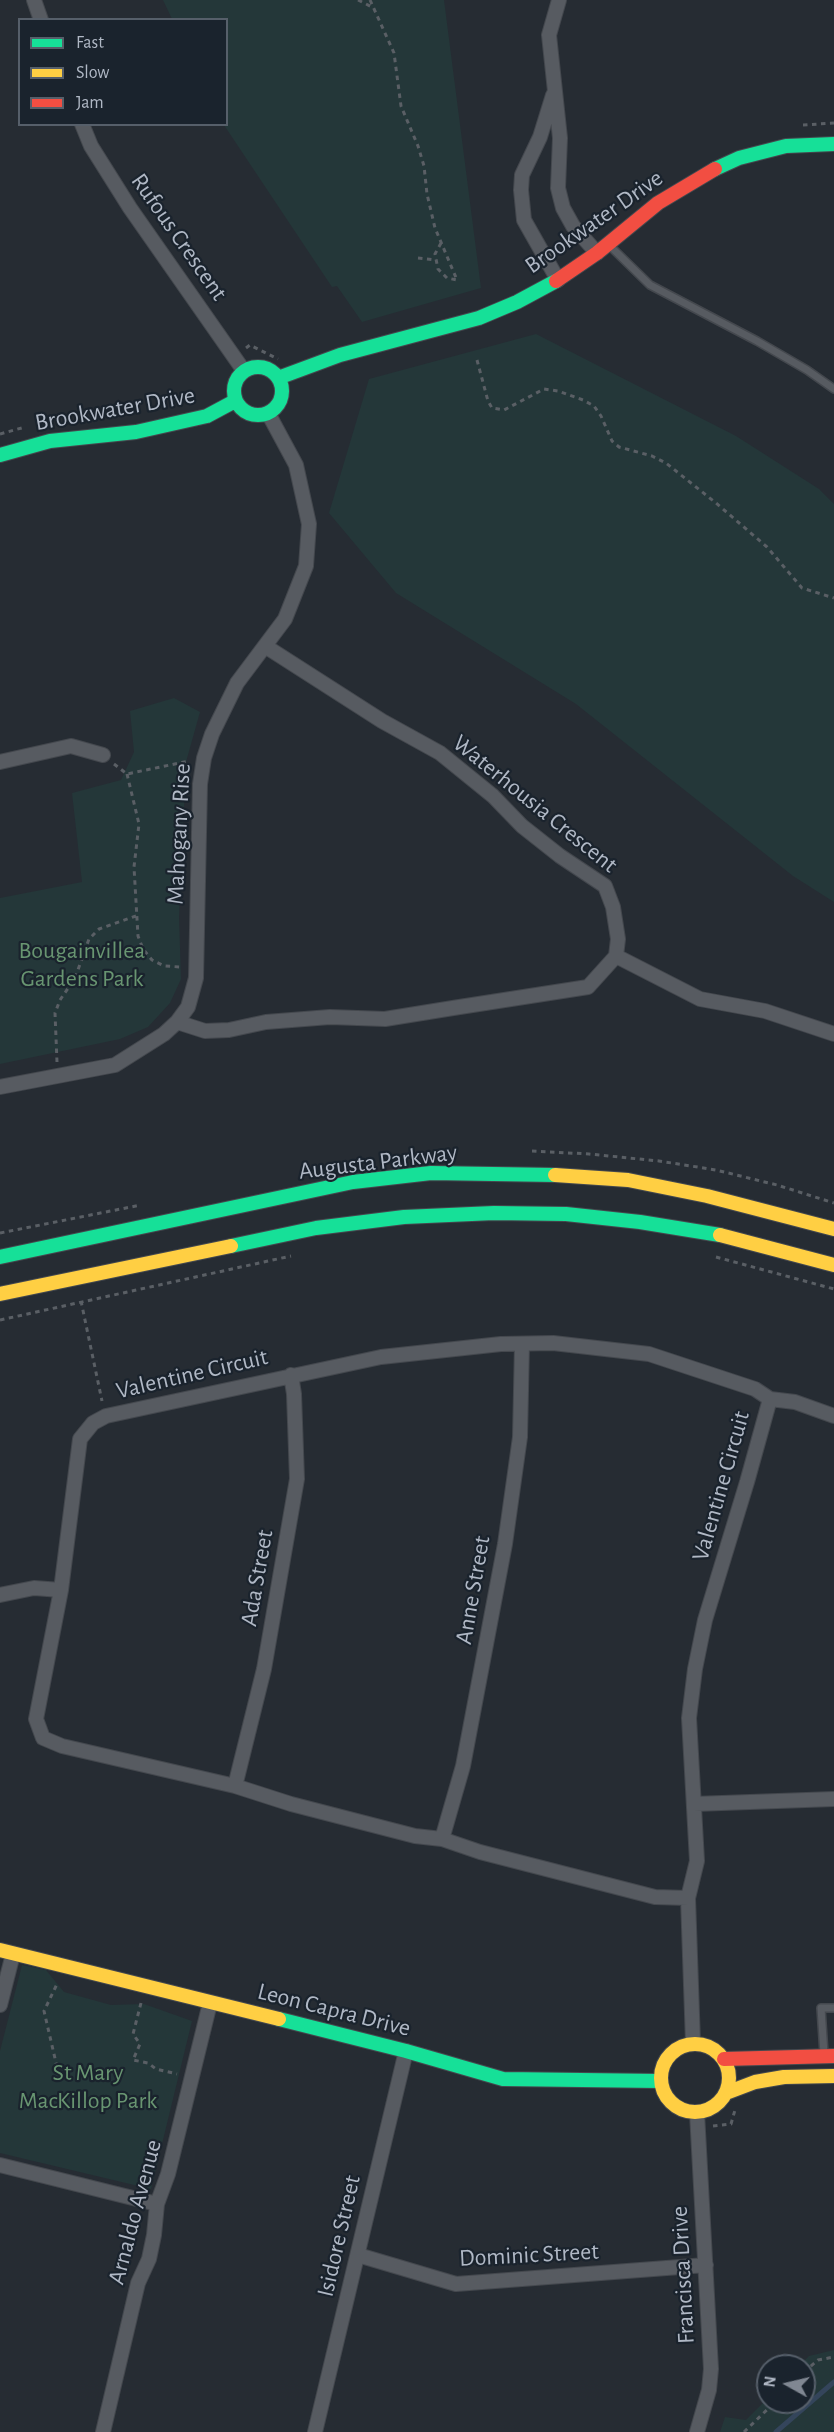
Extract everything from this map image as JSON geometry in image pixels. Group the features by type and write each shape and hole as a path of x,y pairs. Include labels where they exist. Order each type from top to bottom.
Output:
{"street":[{"path":"34,0 40,18"},
{"path":"559,0 549,35 560,138 558,188 563,208 573,226 597,253"},
{"path":"555,87 540,137 522,175 520,190 524,220 558,280"},
{"name":"Rufous Crescent","path":"83,126 91,146 130,208 244,371"},
{"name":"Brookwater Drive","path":"278,378 340,355 479,318 517,302 558,280 597,253 658,203 696,179 739,158 786,146 834,144"},
{"path":"258,367 266,369 278,378 282,394 275,408 268,413 261,416 246,412 236,401 234,385 244,371 258,367"},
{"name":"Brookwater Drive","path":"0,455 50,441 136,432 207,416 236,401"},
{"name":"Mahogany Rise","path":"0,1087 115,1065 164,1034 189,1007 196,968 200,784 204,758 212,734 237,683 285,619 306,566 309,524 296,465 268,413"},
{"name":"Waterhousia Crescent","path":"265,646 382,721 440,753 493,796 522,826 560,856 605,886 614,907 618,939 616,956"},
{"path":"0,762 71,746 103,755"},
{"path":"177,1022 205,1031 229,1030 266,1022 330,1017 385,1019 588,987 616,956 700,999 765,1011 834,1034"},
{"name":"Augusta Parkway","path":"0,1257 342,1184 431,1173 531,1173 628,1180 707,1196 834,1229"},
{"path":"0,1294 316,1228 404,1217 494,1212 566,1214 640,1222 719,1235 834,1265"},
{"name":"Valentine Circuit","path":"688,1898 656,1897 480,1852 442,1839 404,1833 291,1804 235,1786 62,1746 43,1738 36,1719 61,1590 80,1439 93,1423 106,1416 381,1357 501,1344 553,1343 649,1354 755,1389 770,1399 705,1620 695,1669 689,1718 697,1861 688,1898 693,2043"},
{"name":"Anne Street","path":"442,1839 463,1766 505,1544 520,1437 522,1344"},
{"name":"Ada Street","path":"235,1786 264,1669 297,1479 294,1394 291,1375"},
{"path":"770,1399 795,1402 834,1416"},
{"path":"0,1595 34,1588 61,1590"},
{"path":"694,1804 834,1799"},
{"path":"0,2005 6,1952"},
{"name":"Leon Capra Drive","path":"6,1952 406,2050 503,2079 660,2081"},
{"name":"Arnaldo Avenue","path":"103,2432 133,2314 138,2283 148,2259 154,2235 157,2204 168,2174 210,2003"},
{"path":"693,2043 711,2047 724,2059 730,2076 726,2093 714,2107 697,2113 679,2110 666,2098 660,2081 662,2067 669,2055 680,2047 693,2043"},
{"name":"Isidore Street","path":"315,2432 406,2050"},
{"path":"724,2059 829,2056"},
{"path":"726,2093 755,2082 784,2077 834,2076"},
{"name":"Francisca Drive","path":"697,2113 711,2369 709,2390 698,2432"},
{"path":"0,2165 157,2204"},
{"name":"Dominic Street","path":"358,2255 456,2284 706,2265"}],"lane":[{"path":"608,245 650,285 757,341 807,370 834,389"},
{"path":"829,2056 821,2008 834,2008"}],"path":[{"path":"358,0 372,7"},
{"path":"370,0 394,53 401,106 421,156 428,205 457,280 442,274 435,260 441,243"},
{"path":"796,126 834,123"},
{"path":"418,258 435,260"},
{"path":"234,355 250,345 281,360"},
{"path":"477,360 492,408 504,411 544,389 558,391 594,406 612,441 619,447 666,463 767,548 802,588 834,598"},
{"path":"0,434 29,426"},
{"path":"103,755 127,774 139,824 134,867 138,936 143,949 152,960 164,966 196,968"},
{"path":"127,774 204,758"},
{"path":"58,1076 55,1013 60,1000 75,978 89,939 99,929 136,916"},
{"path":"0,1320 81,1300 301,1253"},
{"path":"715,1257 834,1289"},
{"path":"81,1300 106,1416"},
{"path":"57,2067 44,2011 66,1967"},
{"path":"145,1987 133,2034 140,2044 133,2060 148,2062 156,2069 192,2077"},
{"path":"697,2128 731,2124 736,2108"},
{"path":"816,2362 834,2356"},
{"path":"744,2432 763,2414"}],"green space":[{"path":"163,0 444,0 481,288 362,322 337,286 332,287 225,126 228,126 228,18 172,18"},
{"path":"536,334 736,436 819,489 834,504 834,902 793,876 576,704 396,593 329,513 369,379"},
{"name":"Bougainvillea Gardens Park","path":"174,698 200,712 186,762 179,917 181,979 170,1003 148,1027 120,1039 0,1064 0,898 82,882 72,793 121,780 134,752 130,711"},
{"name":"St Mary MacKillop Park","path":"22,1965 46,1970 64,1992 111,2005 144,2004 192,2021 151,2189 0,2153 0,2051"},
{"path":"834,2350 834,2432 720,2432 725,2417 746,2420 756,2410 756,2414 816,2414 816,2354"}],"waterway":[{"path":"776,2432 834,2382"}],"traffic: fast":[{"path":"715,169 739,158 786,146 834,144"},
{"path":"278,378 340,355 479,318 517,302 556,281"},
{"path":"258,367 275,374 282,391 275,408 258,415 241,408 234,391 241,374 258,367"},
{"path":"0,455 50,441 136,432 207,416 235,401"},
{"path":"0,1257 353,1182 431,1173 555,1175"},
{"path":"231,1246 316,1228 404,1217 494,1213 566,1214 640,1222 720,1235"},
{"path":"279,2019 406,2051 503,2079 660,2081"}],"traffic: slow":[{"path":"555,1175 628,1180 707,1196 834,1229"},
{"path":"720,1235 834,1265"},
{"path":"0,1294 231,1246"},
{"path":"0,1950 279,2019"},
{"path":"688,2044 702,2044 714,2049 724,2059 729,2078 724,2097 714,2107 702,2112 688,2112 676,2107 666,2097 661,2085 661,2071 666,2059 676,2049 688,2044"},
{"path":"726,2093 755,2082 784,2077 834,2076"}],"traffic: jam":[{"path":"556,281 597,253 658,203 715,169"},
{"path":"724,2059 834,2056"}]}
